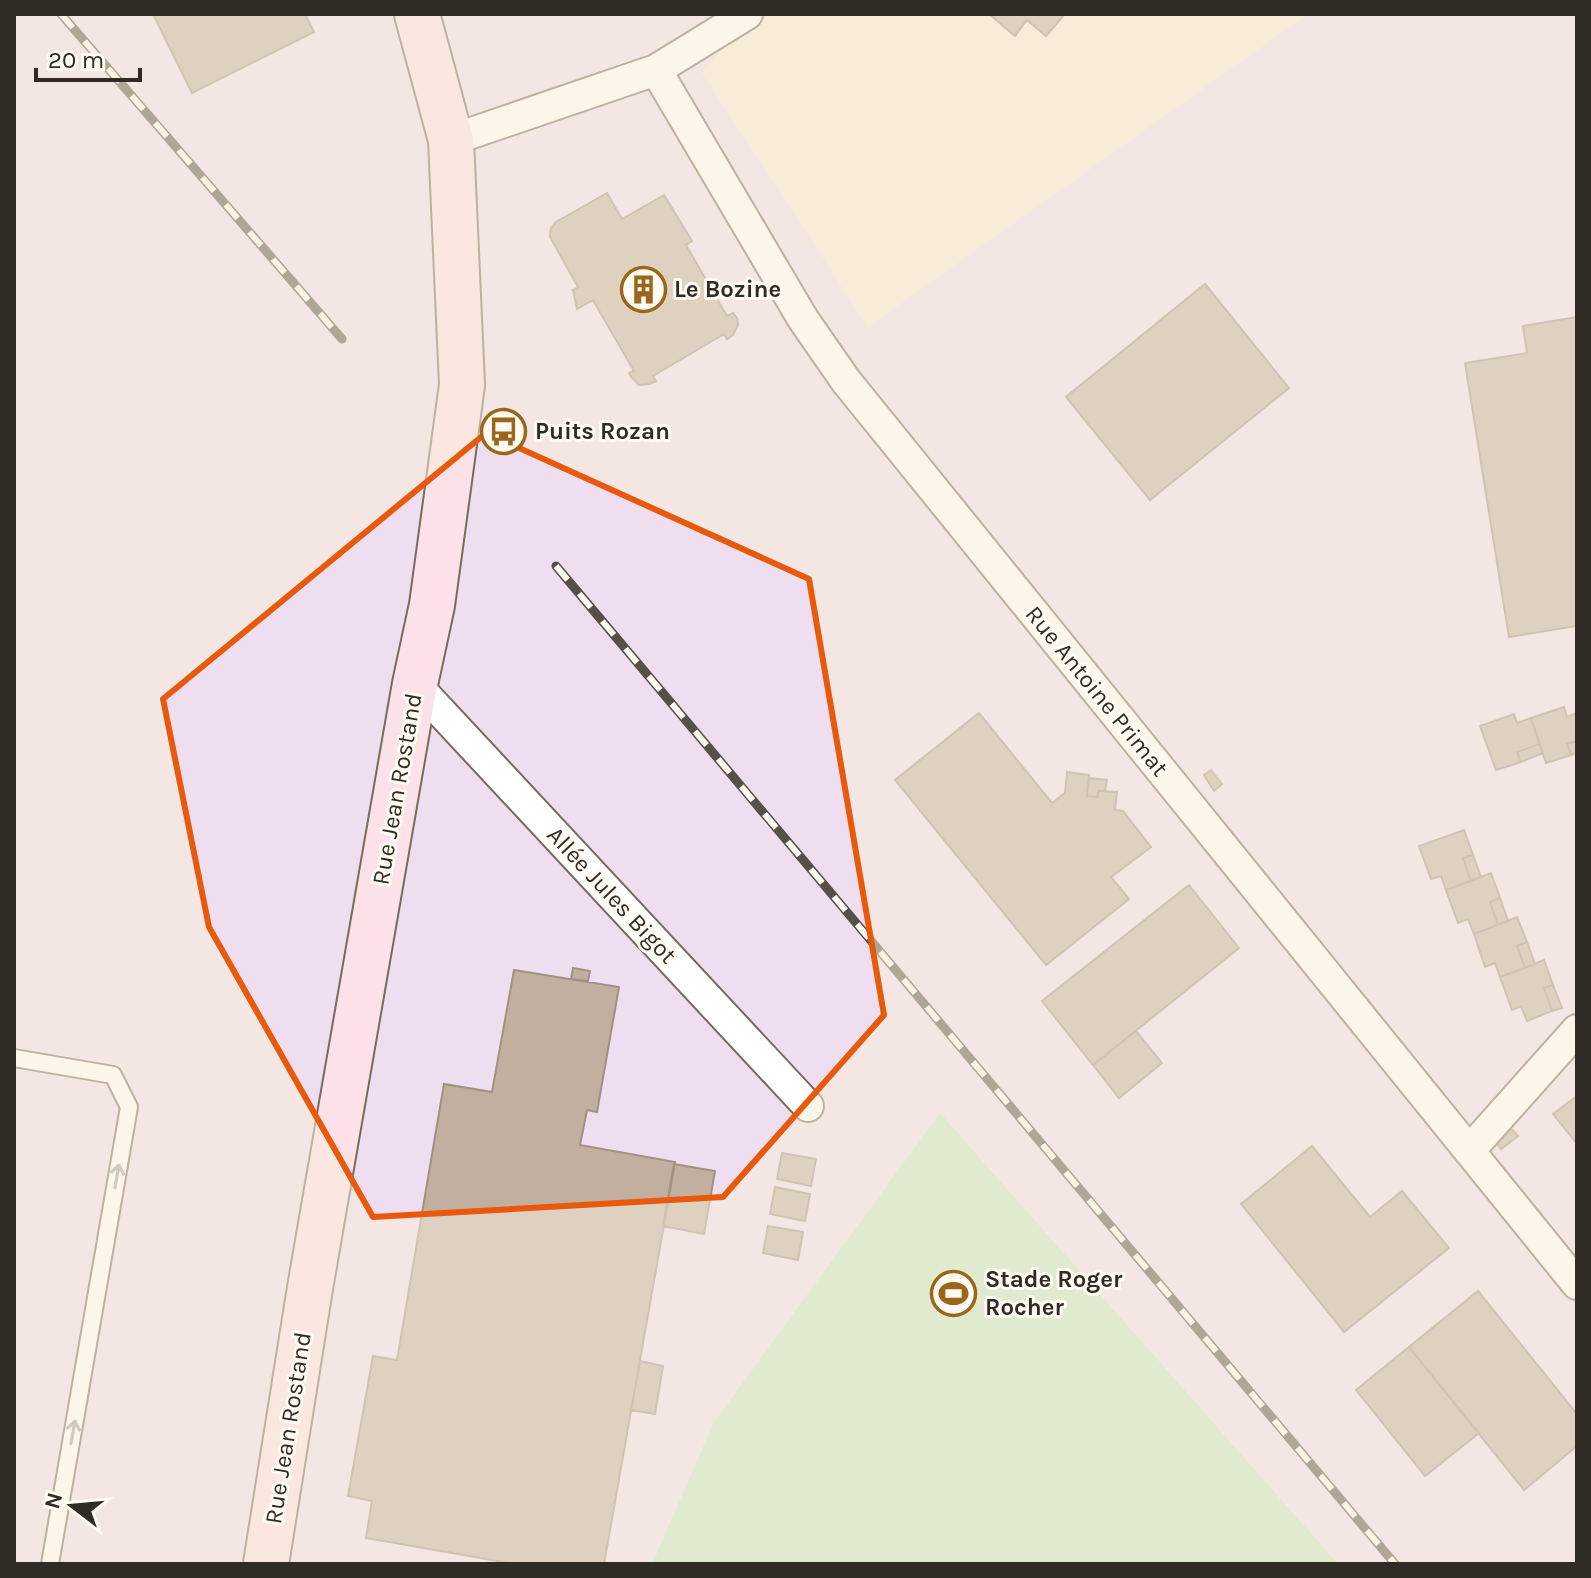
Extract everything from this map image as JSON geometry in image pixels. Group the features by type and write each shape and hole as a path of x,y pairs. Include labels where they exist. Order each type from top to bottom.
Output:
{"main road":[{"name":"Rue Jean Rostand","path":"266,1564 310,1288 415,684 432,605 462,385 451,140 417,14"}],"street":[{"path":"451,140 656,70 747,14"},
{"name":"Rue Antoine Primat","path":"656,70 803,319 846,381 1577,1284"},
{"name":"Allée Jules Bigot","path":"415,684 808,1106"},
{"path":"1469,1151 1577,1030"}],"lane":[{"path":"14,1058 113,1075 129,1107 50,1564"}],"highlighted area":[{"path":"486,433 809,579 884,1015 723,1197 373,1217 209,927 163,699"}],"shaded area":[{"path":"14,14 752,14 702,73 868,327 1308,14 1577,14 1577,1564 1338,1564 940,1113 714,1422 652,1564 14,1564"}],"green space":[{"name":"Stade Roger Rocher","path":"940,1113 1338,1564 652,1564 714,1422"}],"building":[{"path":"153,14 305,14 314,32 192,93"},
{"path":"989,14 1065,14 1046,36 1027,20 1015,36"},
{"name":"Le Bozine","path":"607,193 622,219 664,195 692,241 686,245 727,316 733,313 737,318 738,325 733,335 727,339 724,334 653,376 656,381 650,384 639,385 631,377 629,373 634,371 593,300 577,309 573,290 578,287 550,237 551,228 556,222"},
{"path":"1205,284 1289,388 1150,500 1066,397"},
{"path":"1577,317 1577,626 1509,637 1465,363 1527,353 1523,326"},
{"path":"1564,707 1567,717 1577,713 1577,741 1567,744 1571,755 1546,763 1531,718"},
{"path":"979,713 1052,803 1065,793 1067,772 1089,775 1087,796 1098,797 1098,791 1117,792 1115,810 1123,811 1151,847 1111,877 1129,899 1046,965 895,780"},
{"path":"1514,714 1517,723 1531,718 1540,744 1517,752 1521,762 1496,770 1480,726"},
{"path":"1577,741 1577,753 1571,755 1567,744"},
{"path":"1540,744 1543,753 1521,762 1517,752"},
{"path":"1211,770 1222,784 1214,791 1204,775"},
{"path":"1089,778 1107,780 1105,791 1098,791 1098,797 1087,796"},
{"path":"1464,830 1473,855 1463,858 1471,881 1446,890 1441,876 1431,879 1419,846"},
{"path":"1473,855 1481,877 1471,881 1463,858"},
{"path":"1491,873 1500,898 1490,902 1498,925 1474,934 1468,919 1458,923 1446,890"},
{"path":"1189,885 1239,948 1093,1065 1042,1001"},
{"path":"1500,898 1508,921 1498,925 1490,902"},
{"path":"1517,917 1527,942 1517,946 1525,968 1500,977 1495,963 1485,967 1474,934"},
{"path":"1527,942 1535,964 1525,968 1517,946"},
{"path":"1544,960 1553,985 1544,988 1552,1011 1527,1021 1521,1006 1512,1010 1500,977"},
{"path":"573,968 590,971 588,981 571,979"},
{"path":"514,970 619,987 597,1112 587,1110 580,1145 675,1162 604,1564 515,1564 366,1538 372,1501 348,1496 373,1356 397,1360 444,1084 492,1092"},
{"path":"1553,985 1562,1008 1552,1011 1544,988"},
{"path":"1136,1031 1162,1063 1119,1098 1093,1065"},
{"path":"1577,1096 1577,1144 1553,1114"},
{"path":"1509,1126 1518,1136 1501,1149 1493,1139"},
{"path":"1312,1146 1370,1217 1402,1191 1449,1248 1344,1332 1241,1204"},
{"path":"782,1153 816,1159 811,1186 777,1179"},
{"path":"674,1164 715,1171 704,1234 663,1226"},
{"path":"775,1187 810,1194 805,1221 770,1214"},
{"path":"768,1226 803,1232 798,1260 763,1253"},
{"path":"1478,1291 1577,1414 1577,1446 1524,1490 1409,1347"},
{"path":"1409,1347 1479,1433 1425,1476 1356,1390"},
{"path":"640,1361 663,1366 655,1414 631,1410"}],"railway":[{"path":"61,14 342,339"},
{"path":"556,566 1395,1564"}],"place":[{"name":"Le Bozine","path":"643,289"},
{"name":"Puits Rozan","path":"504,431"},
{"name":"Stade Roger Rocher","path":"954,1293"}]}
